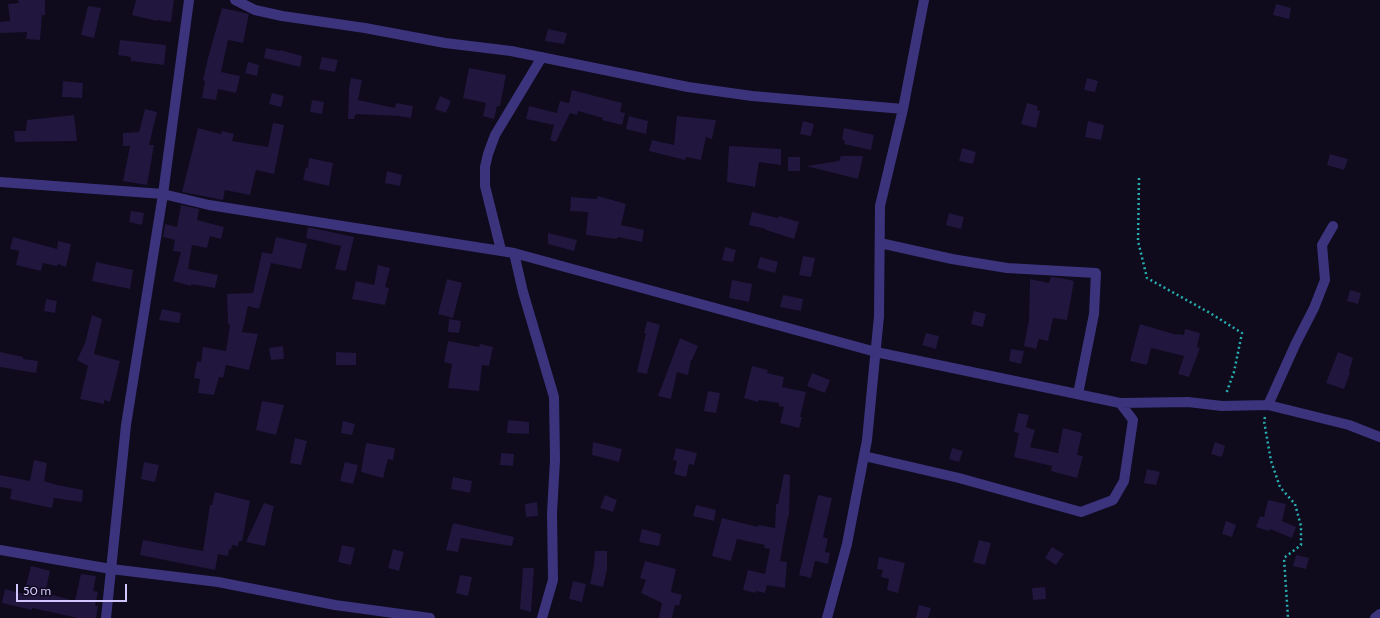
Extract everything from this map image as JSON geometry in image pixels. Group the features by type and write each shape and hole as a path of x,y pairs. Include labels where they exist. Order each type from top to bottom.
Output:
{"street":[{"path":"106,618 126,425 163,194 188,0"},
{"path":"235,0 255,10 282,16 365,28 446,43 511,51 681,85 760,97 903,109"},
{"path":"827,618 847,544 867,440 879,316 880,206 903,109 924,0"},
{"path":"501,250 485,186 485,168 495,135 542,57"},
{"path":"0,182 163,194 209,204 514,252 876,352 1120,403 1188,402 1222,406 1268,405 1349,425 1380,437"},
{"path":"1268,405 1296,343 1314,308 1325,280 1322,245 1333,226"},
{"path":"880,243 952,259 1007,268 1096,273 1094,314 1078,394"},
{"path":"514,252 554,397 555,460 552,513 553,580 542,618"},
{"path":"864,456 959,478 1081,512 1113,500 1124,482 1133,420 1120,403"},
{"path":"0,550 111,569 218,582 335,605 430,618"},
{"path":"1375,618 1380,614"}],"path":[{"path":"1139,178 1138,241 1147,278 1210,312 1242,332 1234,372 1222,406"},
{"path":"1268,405 1264,421 1271,461 1280,487 1295,504 1301,526 1301,545 1284,558 1288,618"}],"building":[{"path":"18,0 45,0 45,15 42,15 40,40 26,39 27,32 0,33 0,22 10,21 8,4 19,3"},
{"path":"136,0 174,0 171,22 157,21 132,15"},
{"path":"1276,4 1291,8 1289,19 1273,15"},
{"path":"88,6 101,8 94,38 81,35"},
{"path":"222,8 249,14 243,43 228,40 221,72 240,76 236,93 218,89 216,100 202,98 205,81 203,80"},
{"path":"548,29 567,33 564,44 545,41"},
{"path":"120,40 166,45 164,65 131,61 131,57 118,55"},
{"path":"266,48 302,56 300,67 264,58"},
{"path":"322,57 338,60 335,72 319,69"},
{"path":"248,62 259,65 257,76 245,73"},
{"path":"469,68 506,75 500,106 497,106 494,119 483,116 486,103 463,98"},
{"path":"351,78 362,80 358,100 395,108 396,103 413,106 411,118 356,114 354,119 348,119 349,88"},
{"path":"1087,78 1098,81 1095,92 1084,90"},
{"path":"63,81 83,83 82,98 62,97"},
{"path":"572,90 622,103 620,112 625,113 622,125 602,120 603,118 578,111 577,115 570,113 556,142 550,140 554,125 526,119 529,106 557,113 560,101 569,103"},
{"path":"272,93 284,96 281,107 269,104"},
{"path":"440,96 451,101 446,113 435,109"},
{"path":"312,100 324,102 322,114 310,112"},
{"path":"1027,103 1038,106 1037,110 1040,111 1036,128 1021,124"},
{"path":"145,109 157,112 149,145 154,145 147,185 123,181 130,146 123,146 123,133 139,132"},
{"path":"74,115 77,141 15,142 14,131 26,131 27,120"},
{"path":"629,116 648,121 646,134 626,129"},
{"path":"677,116 716,120 712,139 706,137 701,160 686,157 685,160 649,151 652,140 674,145"},
{"path":"803,121 814,124 811,136 800,134"},
{"path":"1088,121 1104,125 1101,140 1085,137"},
{"path":"273,123 284,125 274,174 256,170 250,195 225,190 223,200 182,192 198,128 221,134 222,131 234,134 232,141 268,147"},
{"path":"844,128 874,135 871,150 844,144 845,140 842,140"},
{"path":"729,146 781,149 781,165 759,162 755,187 727,182"},
{"path":"962,148 976,152 973,164 959,161"},
{"path":"1330,154 1348,159 1344,170 1327,165"},
{"path":"841,156 863,156 858,179 806,166 839,161"},
{"path":"788,157 800,157 800,171 788,171"},
{"path":"309,158 333,163 329,186 303,180 306,167 308,168"},
{"path":"387,171 402,175 400,186 385,183"},
{"path":"598,196 626,204 621,225 644,230 642,242 618,237 617,239 586,235 588,212 570,211 571,197 597,199"},
{"path":"181,205 199,209 197,220 224,227 221,239 210,236 207,248 192,245 188,269 218,275 215,288 191,284 191,286 173,281 181,252 173,251 175,240 163,237 165,224 177,227"},
{"path":"131,211 144,213 142,225 129,222"},
{"path":"752,212 778,218 779,216 799,222 794,239 766,229 749,225"},
{"path":"949,213 964,217 961,229 946,225"},
{"path":"308,227 354,237 346,271 335,269 341,246 306,238"},
{"path":"548,233 577,240 574,251 548,244"},
{"path":"13,237 57,249 58,241 71,244 66,267 58,264 57,266 43,263 41,271 16,265 19,251 10,249"},
{"path":"276,237 307,244 301,269 271,263 259,309 248,306 242,332 258,334 249,370 226,365 223,378 219,377 214,395 198,393 200,379 194,378 197,361 201,362 203,347 226,351 230,325 228,324 227,294 253,293 262,252 272,254"},
{"path":"725,247 736,250 733,262 722,260"},
{"path":"803,256 815,258 811,277 799,275"},
{"path":"760,257 778,262 775,273 757,268"},
{"path":"96,262 133,270 130,289 92,281"},
{"path":"378,265 390,268 385,287 389,288 385,305 352,299 356,281 374,285"},
{"path":"1051,277 1074,281 1067,320 1053,318 1048,341 1039,339 1036,349 1024,346 1029,320 1030,279 1049,283"},
{"path":"447,279 462,283 453,318 438,314"},
{"path":"732,280 752,284 749,302 729,298"},
{"path":"1350,290 1361,293 1358,304 1347,301"},
{"path":"783,295 803,299 801,311 780,307"},
{"path":"46,299 57,301 55,313 44,311"},
{"path":"162,309 181,313 179,323 159,320"},
{"path":"974,311 986,314 983,327 971,324"},
{"path":"92,315 102,319 94,354 120,361 110,402 104,400 104,404 80,399 88,366 77,360 85,343"},
{"path":"449,319 461,321 459,333 448,332"},
{"path":"647,321 660,325 647,374 637,372 646,333 644,333"},
{"path":"1140,324 1177,335 1184,335 1185,329 1200,333 1197,347 1200,348 1189,377 1178,374 1184,356 1151,348 1147,365 1130,361"},
{"path":"926,333 939,336 936,349 922,345"},
{"path":"680,338 698,346 691,360 688,375 677,372 671,399 658,396"},
{"path":"448,341 479,347 480,344 493,347 489,366 482,365 479,391 448,388 452,364 444,362"},
{"path":"283,346 284,359 271,360 269,348"},
{"path":"1011,349 1024,351 1021,364 1009,361"},
{"path":"0,352 23,357 23,359 38,361 36,373 0,367"},
{"path":"336,352 356,353 356,365 336,365"},
{"path":"1338,352 1353,358 1350,373 1344,389 1326,383"},
{"path":"752,366 768,370 767,373 784,377 782,387 806,392 799,428 780,423 784,407 779,406 779,403 759,400 758,402 744,398"},
{"path":"812,373 830,380 825,393 807,386"},
{"path":"708,391 720,393 716,413 704,411"},
{"path":"262,401 284,405 276,435 256,430"},
{"path":"1018,413 1029,415 1026,427 1035,430 1030,447 1058,453 1063,428 1082,433 1077,455 1083,456 1077,478 1051,471 1052,466 1014,457 1019,433 1014,432"},
{"path":"508,420 529,422 529,434 507,433"},
{"path":"343,421 355,424 352,435 341,433"},
{"path":"295,438 307,441 301,465 290,463"},
{"path":"593,442 622,449 619,462 592,455"},
{"path":"1215,442 1225,446 1222,457 1211,454"},
{"path":"366,443 395,448 393,460 388,459 383,478 361,472"},
{"path":"676,448 697,453 694,465 689,464 686,477 674,474 677,461 673,460"},
{"path":"952,448 963,451 959,462 949,459"},
{"path":"501,453 514,454 513,466 500,465"},
{"path":"34,460 47,463 44,481 83,490 82,502 54,498 52,508 10,499 12,489 0,487 0,475 30,481"},
{"path":"144,462 159,465 155,482 141,479"},
{"path":"345,462 358,465 353,484 340,481"},
{"path":"1147,469 1160,472 1156,485 1144,483"},
{"path":"784,474 790,475 789,516 780,561 787,562 785,588 767,585 765,593 756,591 756,593 743,590 748,570 765,574 770,549 764,548 765,545 737,539 731,561 712,556 722,518 758,527 758,525 775,528 776,504 778,504"},
{"path":"453,477 472,481 470,493 451,489"},
{"path":"215,492 250,501 242,541 239,541 238,546 232,545 231,550 229,549 228,556 218,554 215,570 140,555 143,540 203,551 210,505 212,505"},
{"path":"605,495 617,500 613,512 600,508"},
{"path":"818,495 832,498 823,537 828,539 825,552 830,553 828,564 815,561 811,578 799,575"},
{"path":"1268,500 1286,504 1282,521 1296,527 1292,538 1270,529 1269,531 1256,527 1260,516 1264,517"},
{"path":"537,502 538,516 526,517 525,504"},
{"path":"264,503 274,506 265,546 246,542"},
{"path":"696,505 716,510 714,521 693,516"},
{"path":"1226,521 1236,525 1232,537 1222,534"},
{"path":"453,523 514,537 512,546 461,538 458,552 446,550"},
{"path":"642,529 661,534 659,546 639,542"},
{"path":"979,540 991,543 985,565 973,562"},
{"path":"342,545 355,548 351,565 338,562"},
{"path":"1052,547 1064,554 1056,565 1045,558"},
{"path":"393,549 404,552 399,571 388,568"},
{"path":"595,551 607,551 607,570 603,587 590,584"},
{"path":"1296,555 1309,558 1306,569 1293,566"},
{"path":"879,557 905,563 898,593 887,590 889,579 881,577 883,570 877,569"},
{"path":"645,561 676,569 671,592 682,595 679,606 675,605 672,618 659,618 662,603 641,593 646,580 640,578"},
{"path":"31,566 50,571 45,593 75,601 81,574 96,576 93,591 98,592 95,606 98,606 96,618 78,618 2,603 5,589 24,594"},
{"path":"523,568 534,568 531,612 520,609"},
{"path":"460,575 472,577 468,596 456,593"},
{"path":"573,581 586,584 582,602 569,599"},
{"path":"1045,587 1046,599 1033,600 1032,588"},
{"path":"919,605 931,608 928,618 916,618"}]}
